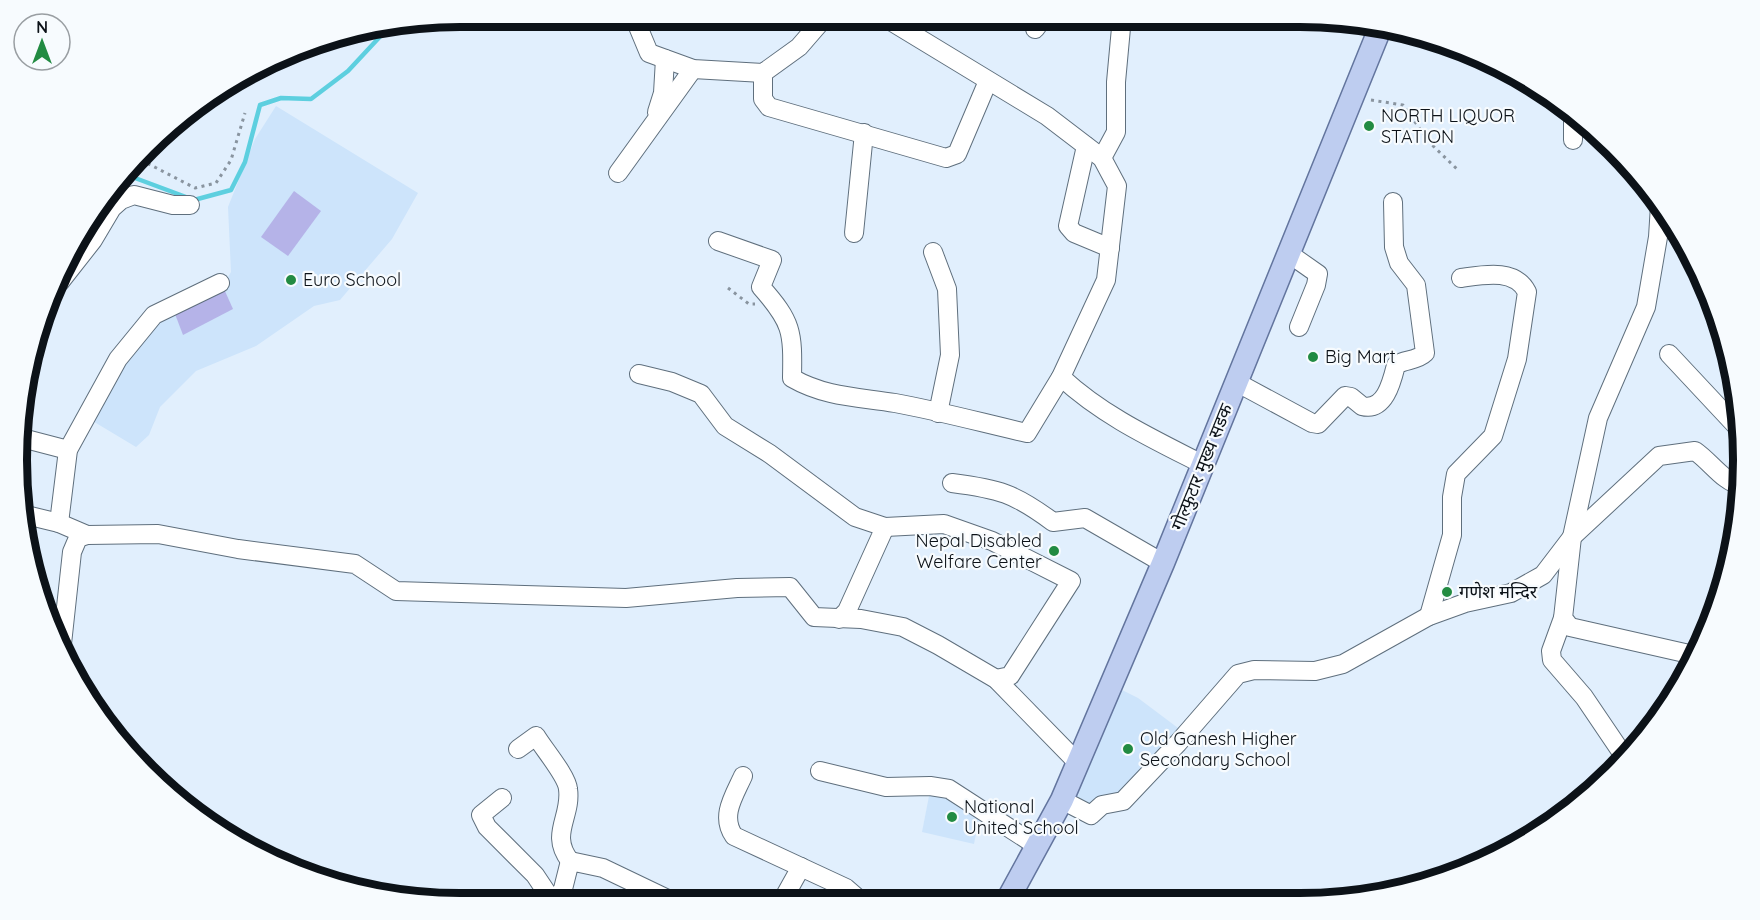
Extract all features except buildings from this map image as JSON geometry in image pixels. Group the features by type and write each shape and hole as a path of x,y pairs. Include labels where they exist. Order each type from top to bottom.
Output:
{"main road":[{"name":"गोल्फुटार मुख्य सडक","path":"1011,893 1062,800 1204,465 1378,34"}],"street":[{"path":"637,27 649,53 665,59 693,69 764,73 799,47 816,27"},
{"path":"718,241 772,260 761,286 784,314 793,337 792,378 812,389 839,396 938,412 1027,434 1061,377 1106,280 1117,186 1102,158 1047,116 900,27"},
{"path":"1102,158 1116,132 1116,82 1121,27"},
{"path":"654,123 663,93 665,59"},
{"path":"618,173 693,69"},
{"path":"764,73 763,99 769,107 952,158 957,154 988,81"},
{"path":"1573,124 1573,140"},
{"path":"854,233 864,133"},
{"path":"1086,146 1068,226 1074,233 1110,248"},
{"path":"74,264 93,240 112,208 121,200 134,195 174,205 190,205"},
{"path":"1236,382 1312,423 1318,423 1345,396 1351,397 1362,406 1375,405 1386,394 1396,364 1404,360 1420,358 1425,353 1416,285 1399,262 1394,247 1393,202"},
{"path":"1620,751 1584,697 1552,660 1551,651 1563,618 1572,537 1598,418 1646,307 1659,218"},
{"path":"933,252 947,289 950,355 938,412"},
{"path":"1288,253 1314,269 1318,274 1316,285 1299,327"},
{"path":"1429,616 1452,535 1452,497 1456,474 1492,436 1517,359 1527,292 1523,283 1510,277 1492,274 1461,278"},
{"path":"59,523 68,450 118,359 154,315 220,283"},
{"path":"1669,354 1731,420"},
{"path":"639,374 672,382 700,394 725,426 770,454 855,518 885,527 944,524 992,542 1071,581 1010,676 996,679"},
{"path":"1061,377 1086,401 1122,423 1204,465"},
{"path":"28,439 68,450"},
{"path":"1062,800 1091,815 1102,805 1123,801 1178,743 1238,674 1254,670 1315,671 1343,664 1429,616 1465,603 1511,593 1543,575 1572,537 1659,456 1695,451 1710,462 1725,478 1732,481"},
{"path":"952,483 994,488 1028,503 1053,522 1085,518 1163,563"},
{"path":"31,516 59,523 87,535"},
{"path":"839,619 847,611 885,527"},
{"path":"63,633 72,552 78,538 87,535 158,534 238,549 355,564 396,591 626,598 736,588 790,587 814,617 861,619 903,627 996,679 1077,762"},
{"path":"1563,618 1570,627 1687,654"},
{"path":"518,749 536,736 568,786 568,808 561,826 561,850 570,861 603,868 655,893"},
{"path":"820,771 886,787 930,786 949,789 1037,846"},
{"path":"743,776 728,811 727,826 734,836 846,888 852,893"},
{"path":"502,798 481,815 487,827 535,875 548,893"},
{"path":"560,893 570,861"},
{"path":"787,893 801,867"}],"path":[{"path":"1352,95 1402,105 1430,143 1457,169"},
{"path":"146,163 195,188 216,183 231,160 245,113"}],"shaded area":[{"name":"Euro School","path":"276,106 418,193 392,239 340,300 314,306 256,346 196,371 160,407 149,435 136,447 86,417 151,324 222,288 231,272 228,207 255,139"},
{"path":"294,191 321,211 288,256 261,237"},
{"path":"224,289 233,309 183,335 175,314"},
{"name":"Old Ganesh Higher Secondary School","path":"1118,688 1138,698 1182,731 1122,796 1090,812 1067,799"},
{"name":"National United School","path":"930,791 982,803 974,844 922,832"}],"waterway":[{"path":"132,177 194,200 231,190 245,162 260,105 281,98 311,99 348,71 382,34"}],"place":[{"name":"NORTH LIQUOR STATION","path":"1369,126"},
{"name":"Euro School","path":"291,280"},
{"name":"Big Mart","path":"1313,357"},
{"name":"Nepal Disabled Welfare Center","path":"1054,551"},
{"name":"गणेश मन्दिर","path":"1447,592"},
{"name":"Old Ganesh Higher Secondary School","path":"1128,749"},
{"name":"National United School","path":"952,817"}]}
